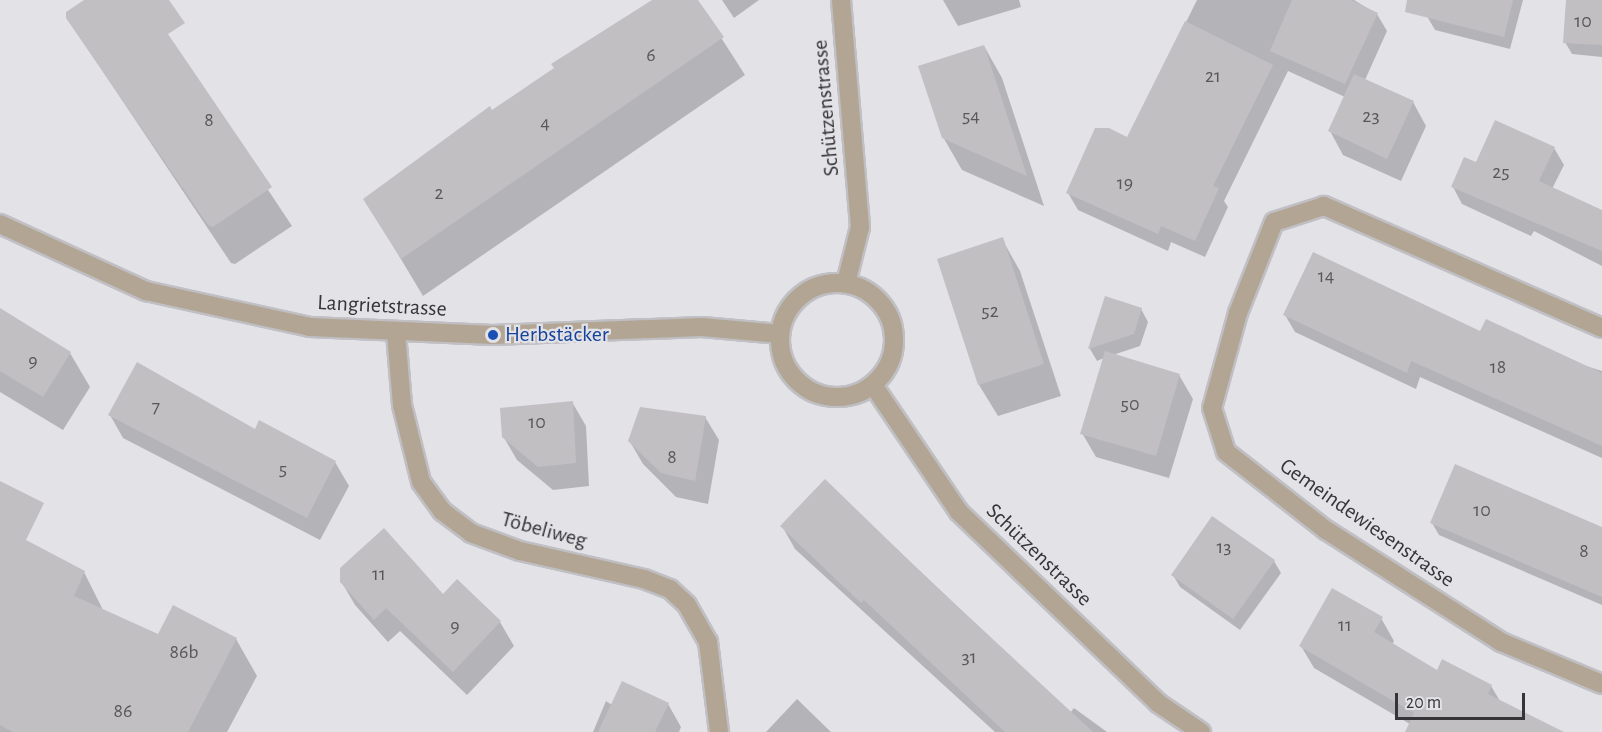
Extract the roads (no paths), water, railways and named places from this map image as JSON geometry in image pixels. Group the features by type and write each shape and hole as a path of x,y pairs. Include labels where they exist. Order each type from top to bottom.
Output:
{"street":[{"name":"Schützenstrasse","path":"841,0 860,227 846,283"},
{"name":"Gemeindewiesenstrasse","path":"1602,328 1324,206 1274,222 1238,313 1212,408 1226,452 1326,530 1501,642 1602,684"},
{"name":"Langrietstrasse","path":"0,224 146,291 310,327 396,333 493,335 702,327 780,334"},
{"path":"846,283 878,300 889,316 893,353 873,384 856,394 837,397 817,393 800,383 788,369 781,352 780,334 795,301 810,289 846,283"},
{"name":"Töbeliweg","path":"396,333 402,405 421,482 442,511 471,533 520,551 644,579 670,589 687,605 708,642 719,732"},
{"name":"Schützenstrasse","path":"873,384 959,512 1158,703 1201,732"}],"place":[{"name":"Herbstäcker","path":"493,335"}]}
